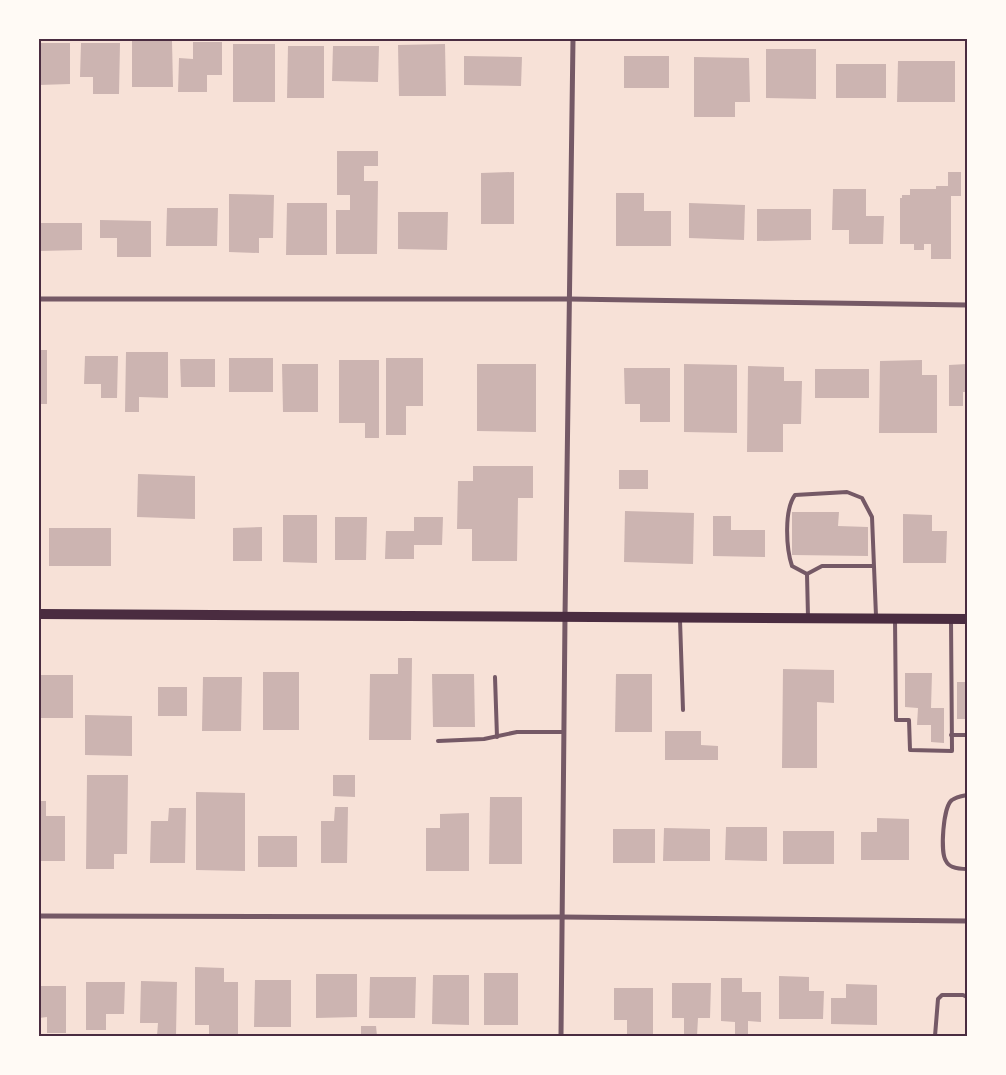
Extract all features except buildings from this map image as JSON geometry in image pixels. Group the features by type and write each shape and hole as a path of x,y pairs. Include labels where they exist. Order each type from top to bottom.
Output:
{"main road":[{"path":"39,614 967,619"}],"street":[{"path":"561,1036 573,39"},
{"path":"39,299 569,299 967,306"},
{"path":"39,916 562,917 967,921"}],"lane":[{"path":"807,574 792,566 788,554 789,510 790,502 795,494 847,492 862,498 872,517 876,619"},
{"path":"807,574 822,566 874,566"},
{"path":"807,574 808,618"},
{"path":"680,617 683,710"},
{"path":"896,619 896,720 909,720 910,750 952,751 951,619"},
{"path":"496,677 497,736"},
{"path":"438,741 484,739 518,732 564,732"},
{"path":"951,735 967,735"},
{"path":"967,795 951,800 947,805 943,856 946,863 967,869"},
{"path":"935,1036 938,999 942,995 963,995 967,998"}]}
